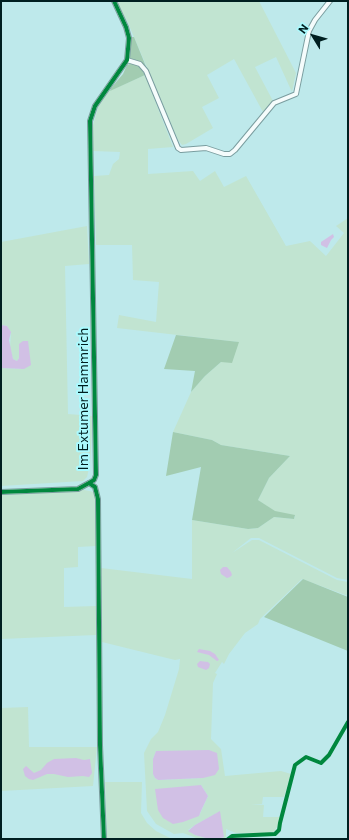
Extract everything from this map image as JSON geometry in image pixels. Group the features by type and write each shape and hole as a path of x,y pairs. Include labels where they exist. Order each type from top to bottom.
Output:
{"street":[{"path":"114,1 126,27 129,38 127,60 140,64 146,71 178,148 181,150 206,148 224,154 230,154 235,150 274,103 296,94 309,31 315,20 330,1"},
{"name":"Im Extumer Hammrich","path":"104,839 100,745 98,499 96,487 89,484 94,480 96,475 97,459 90,121 95,106 127,60"},
{"path":"1,492 78,489 89,484"}],"green space":[{"path":"121,1 259,1 296,73 292,92 276,57 255,67 273,101 263,112 234,59 207,75 219,98 202,107 213,128 182,145 178,140 128,23 117,3"},
{"path":"132,37 134,37 147,69 140,62 130,58"},
{"path":"133,63 139,65 145,75 110,91 123,74 127,65"},
{"path":"145,75 173,147 148,149 148,174 193,171 200,181 215,171 224,187 246,176 286,246 310,241 326,256 344,233 336,226 348,218 348,580 337,578 259,538 251,538 232,553 252,540 259,540 337,580 348,582 348,596 302,579 260,619 258,624 245,633 229,654 224,664 222,662 215,673 217,674 213,683 211,739 221,749 225,776 281,771 291,774 284,797 263,797 262,804 251,804 264,805 263,817 281,817 274,832 236,833 226,829 226,837 224,839 218,839 224,837 219,812 188,830 195,835 209,839 199,839 183,833 174,834 156,824 147,811 144,753 151,739 158,732 165,715 179,669 180,659 175,660 102,642 101,568 192,579 192,520 248,529 258,528 274,517 294,519 295,516 275,512 258,500 269,478 290,456 221,445 212,440 173,432 191,392 205,376 221,362 238,342 117,328 119,315 156,322 159,282 133,280 132,245 96,245 94,176 109,175 113,164 119,159 120,152 93,151 93,125 98,107 109,91","holes":["156,751 203,778 158,780 153,774 153,759","201,785 208,796 199,816"]},
{"path":"87,226 89,264 65,266 68,414 93,416 90,464 87,477 83,481 1,486 1,368 24,369 20,344 19,358 17,361 13,359 10,348 11,332 7,326 1,325 1,242"},
{"path":"176,335 239,342 232,363 221,362 205,376 191,392 195,371 164,369"},
{"path":"173,432 212,440 221,445 290,456 269,478 258,500 275,511 295,515 294,519 274,517 258,528 248,529 192,520 201,467 166,476"},
{"path":"84,490 94,492 96,499 96,546 78,547 78,567 64,568 64,607 96,606 96,635 1,639 1,495"},
{"path":"303,579 348,597 348,651 264,617"},
{"path":"28,707 29,747 97,747 93,786 1,791 1,708"},
{"path":"105,782 142,782 141,813 147,823 156,831 172,839 107,839"}],"shaded area":[{"path":"333,234 334,237 327,248 321,245 321,242"},
{"path":"1,325 7,326 11,332 9,340 13,359 17,361 19,358 19,344 23,341 28,341 31,365 24,369 1,368"},
{"path":"223,567 227,567 231,572 232,575 230,577 227,578 221,574 220,570"},
{"path":"199,649 210,651 215,654 219,660 217,661 209,655 197,652"},
{"path":"200,661 208,662 210,664 209,668 206,670 198,667 197,664"},
{"path":"209,750 217,753 219,769 215,775 203,778 158,780 153,774 153,759 156,751"},
{"path":"76,758 84,760 90,759 92,773 89,777 68,777 47,774 33,780 25,776 23,769 26,766 34,773 41,770 47,763 54,759"},
{"path":"201,785 208,796 199,816 173,824 163,818 158,810 155,789"},
{"path":"220,811 224,837 209,839 195,835 188,831 195,825"}],"cycle path":[{"path":"1,492 78,489 94,480 96,475 90,121 95,106 127,60 129,38 126,27 114,1"},
{"path":"89,483 95,487 98,499 100,745 104,839"},
{"path":"228,839 232,836 275,834 279,830 295,765 306,757 321,763 329,755 348,722"}]}
